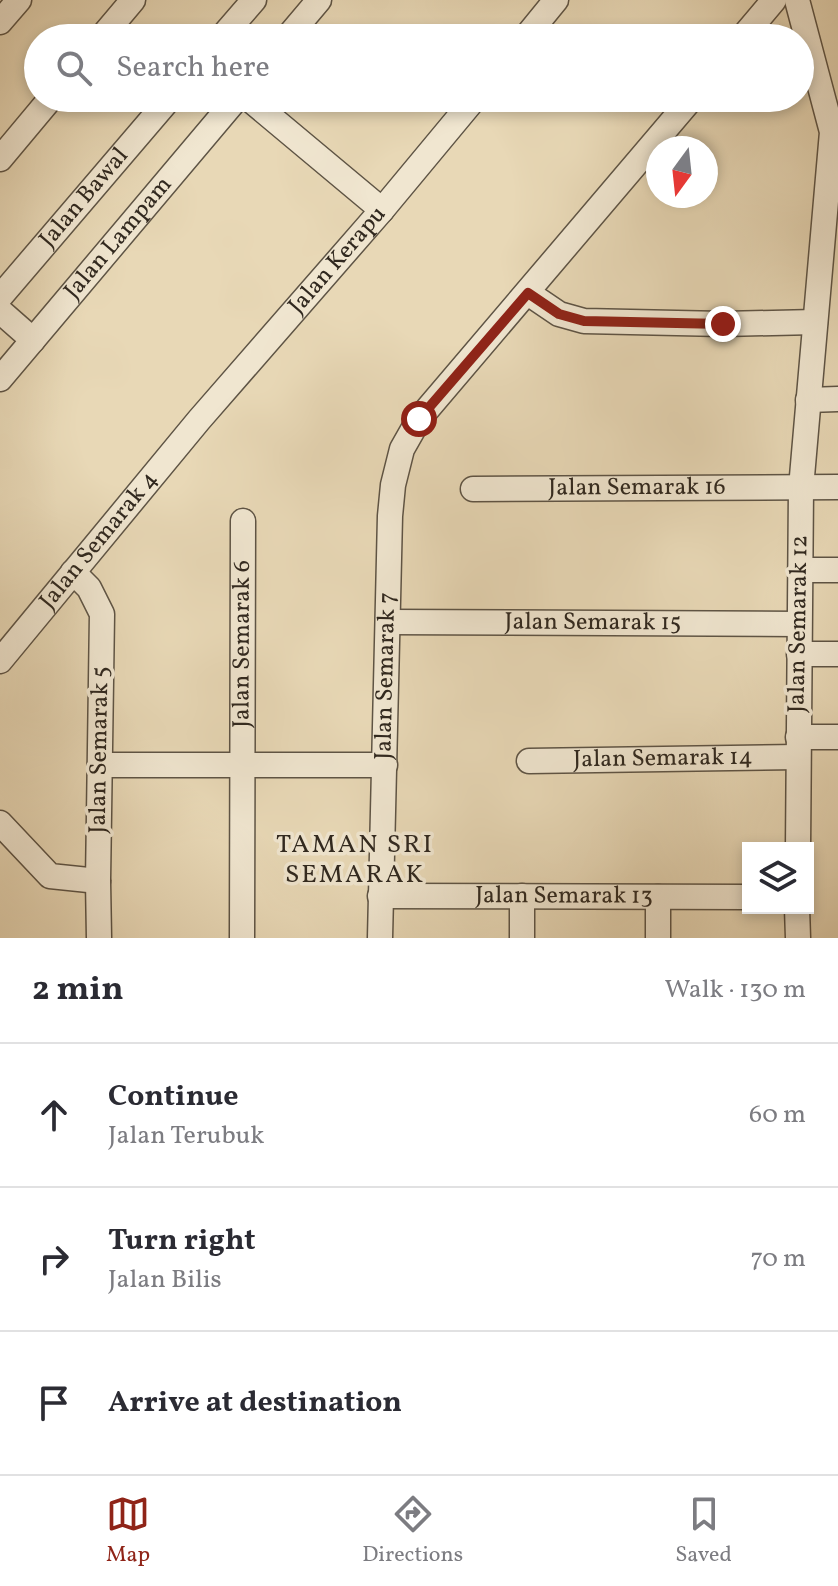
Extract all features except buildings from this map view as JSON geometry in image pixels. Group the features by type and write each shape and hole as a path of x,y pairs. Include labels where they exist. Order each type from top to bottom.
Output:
{"street":[{"path":"0,22 19,0"},
{"path":"113,24 133,0"},
{"path":"233,24 254,0"},
{"path":"536,24 556,0"},
{"path":"754,24 774,0"},
{"name":"Jalan Semarak 12","path":"797,0 803,24"},
{"path":"295,24 306,5"},
{"name":"Jalan Semarak 12","path":"798,842 801,488 832,132 814,64"},
{"path":"0,159 39,112"},
{"name":"Jalan Bawal","path":"0,297 158,112"},
{"name":"Jalan Lampam","path":"0,379 225,112"},
{"path":"265,112 382,210"},
{"name":"Jalan Kerapu","path":"199,420 463,112"},
{"name":"Jalan Semarak 7","path":"380,938 390,516 393,485 402,449 419,419 680,112"},
{"path":"528,293 559,314 584,321 815,322"},
{"path":"0,311 33,340"},
{"path":"808,400 838,399"},
{"name":"Jalan Semarak 4","path":"0,661 199,420"},
{"name":"Jalan Semarak 16","path":"473,489 838,487"},
{"name":"Jalan Semarak 6","path":"242,938 243,521"},
{"path":"800,570 838,570"},
{"name":"Jalan Semarak 5","path":"73,572 89,588 102,614 99,938"},
{"name":"Jalan Semarak 15","path":"389,622 799,624"},
{"path":"799,654 838,654"},
{"name":"Jalan Semarak 14","path":"529,761 798,747 838,737"},
{"path":"100,765 385,765"},
{"path":"0,823 50,876 98,881"},
{"name":"Jalan Semarak 13","path":"380,896 742,897"},
{"path":"522,896 522,938"},
{"path":"658,897 658,938"},
{"path":"797,914 798,938"}],"district":[{"name":"TAMAN SRI SEMARAK","path":"355,860"}],"route":[{"path":"419,419 528,293 559,314 584,321 723,324"}]}
